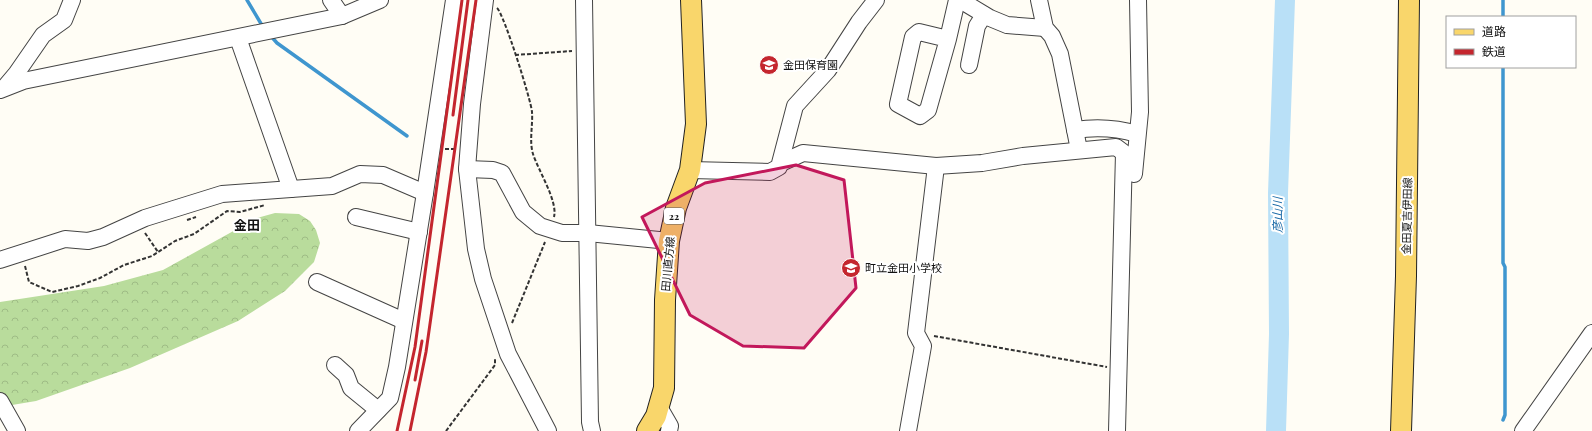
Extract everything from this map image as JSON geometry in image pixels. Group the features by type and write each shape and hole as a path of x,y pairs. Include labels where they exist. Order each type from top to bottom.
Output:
{"main road":[{"name":"田川直方線","path":"647,431 656,416 664,388 665,300 669,241 676,208 690,170 696,124 691,0"},
{"name":"金田夏吉伊田線","path":"1401,431 1410,0"}],"street":[{"path":"3,89 43,35 64,20 72,0"},
{"path":"331,0 342,16"},
{"path":"3,89 23,81 342,16 380,0"},
{"path":"584,0 590,422 592,431"},
{"path":"690,170 770,172 779,168 795,106 828,70 859,22 876,0"},
{"path":"1039,0 1045,28 1052,36 1060,54 1079,150"},
{"path":"1116,431 1122,413 1136,134 1140,112 1138,0"},
{"path":"358,431 390,398 432,148 451,1"},
{"path":"948,39 919,32 913,37 898,104 920,116 928,110 948,39 963,1 984,15 1006,25 1045,28"},
{"path":"485,4 477,59 467,169 476,249 482,279 500,334 508,354 548,431"},
{"path":"969,65 977,26 984,15"},
{"path":"238,38 291,189"},
{"path":"1075,130 1090,128 1124,130 1136,134"},
{"path":"781,163 803,153 936,166 982,163 1023,156 1116,147 1124,153 1118,369 1122,413 1127,431"},
{"path":"908,431 923,346 916,333 936,166"},
{"path":"467,169 493,170 502,173 523,212 540,226 562,233 588,233 669,241"},
{"path":"0,260 65,239 88,240 103,237 146,218 222,194 332,186 360,174 382,175 425,193"},
{"path":"356,216 419,232"},
{"path":"317,282 404,321"},
{"path":"1523,431 1592,333"},
{"path":"336,365 346,375 351,388 378,410"},
{"path":"0,401 17,431"},
{"path":"658,407 670,426 669,431"}],"path":[{"path":"485,4 499,8 515,54 532,110 532,152 553,204 555,215 512,324 500,334"},
{"path":"515,54 558,50 585,51"},
{"path":"432,148 468,150"},
{"path":"23,253 29,282 52,292 78,286 100,278 124,265 152,256 174,241 194,234 227,211 240,212 265,205"},
{"path":"145,233 158,252"},
{"path":"916,333 1118,369"},
{"path":"446,431 495,365 495,357"}],"highlighted area":[{"path":"796,165 844,180 856,288 804,348 743,346 690,315 642,217 705,183"}],"green space":[{"path":"275,213 299,214 310,221 316,230 320,243 314,262 285,291 238,321 130,368 36,401 0,407 0,302 104,286 163,270 257,218"}],"waterway":[{"path":"247,0 263,27"},
{"name":"彦山川","path":"1276,431 1279,334 1278,193 1285,0"},
{"path":"1503,0 1503,16"},
{"path":"270,35 277,43 407,136"},
{"path":"1503,68 1505,415 1503,420"}],"railway":[{"path":"397,431 415,347 462,0"},
{"path":"453,115 468,0"},
{"path":"410,431 426,352 476,0"},
{"path":"415,380 422,341"}],"place":[{"name":"金田保育園","path":"769,65"},
{"name":"町立金田小学校","path":"851,268"}],"district":[{"name":"金田","path":"247,225"}]}
